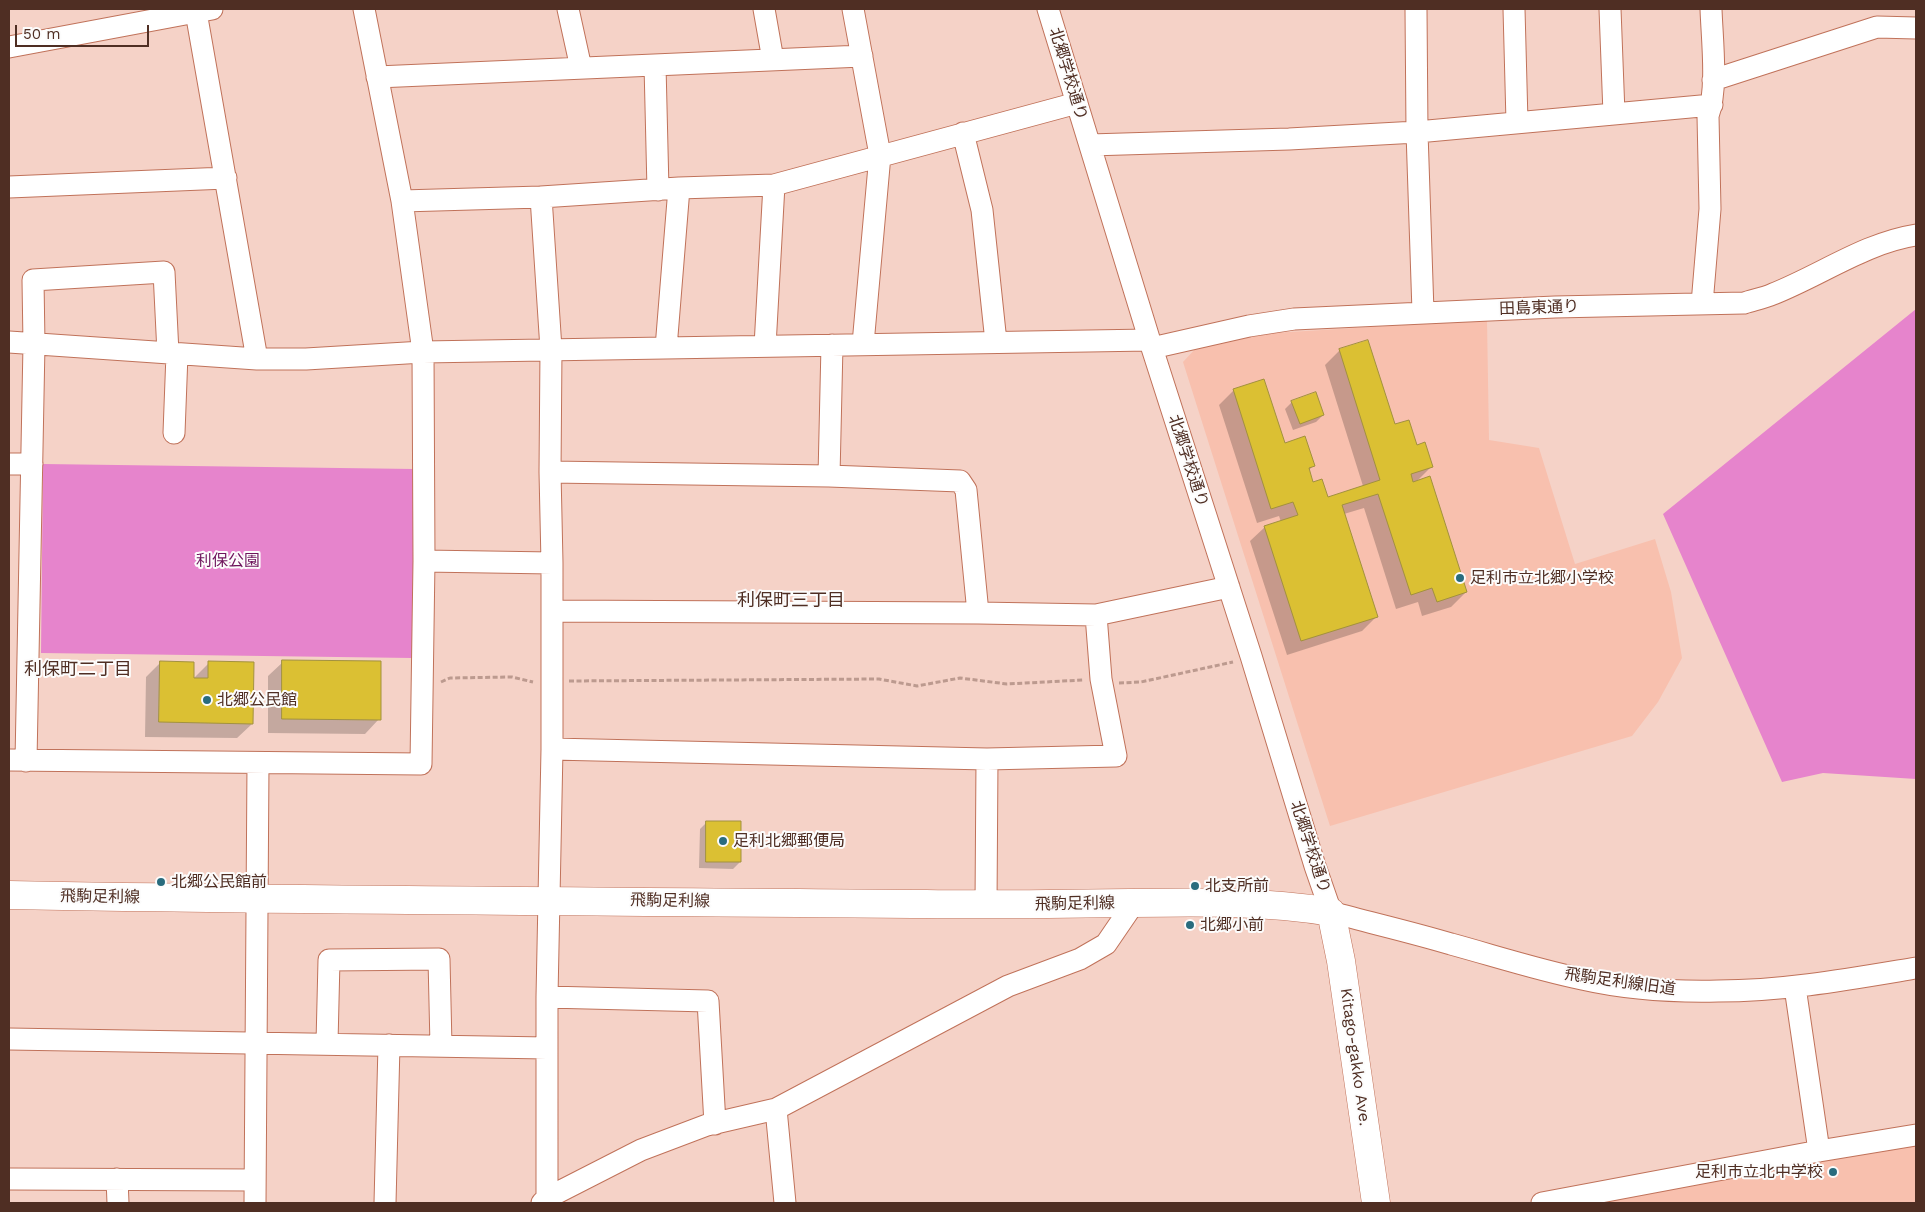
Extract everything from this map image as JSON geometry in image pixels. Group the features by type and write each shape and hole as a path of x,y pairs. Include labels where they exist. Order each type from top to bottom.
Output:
{"main road":[{"name":"飛駒足利線","path":"9,895 257,900 549,900 986,905 1183,902 1280,906 1331,912"},
{"name":"Kitago-gakko Ave.","path":"1331,912 1341,961 1376,1203"}],"street":[{"path":"174,433 172,354 164,272 33,280 32,464 18,760 421,764 424,561 423,352 402,201 364,9"},
{"path":"568,9 581,68"},
{"path":"764,9 773,60"},
{"path":"853,9 880,155 863,344"},
{"name":"北郷学校通り","path":"1048,9 1151,344 1331,912"},
{"path":"1416,9 1416,132 1423,312"},
{"path":"1514,9 1517,122"},
{"path":"1610,9 1614,114"},
{"path":"1702,304 1710,209 1708,116 1712,106 1713,80 1711,9"},
{"path":"9,47 204,10 226,178 257,359"},
{"path":"1713,80 1877,27 1916,28"},
{"path":"377,77 862,56"},
{"path":"655,65 668,189 666,348"},
{"path":"402,201 541,197 774,185 1077,103"},
{"path":"1090,146 1289,139 1416,132 1712,106"},
{"path":"963,133 982,210 996,342"},
{"path":"9,187 226,178"},
{"path":"765,346 774,185"},
{"path":"541,197 551,349 550,472 552,563 552,750 545,1201 641,1150 715,1124 776,1109 1008,986 1080,959 1106,944 1134,903"},
{"name":"田島東通り","path":"9,342 257,359 306,359 423,352 551,349 996,342 1151,344 1294,318 1358,317 1423,312 1744,303 1773,294 1840,261 1896,238 1916,235"},
{"path":"829,476 832,345"},
{"path":"9,464 32,464"},
{"path":"550,472 829,476 960,481 966,490 978,613"},
{"path":"424,561 552,563"},
{"path":"552,611 1096,615 1229,587"},
{"path":"552,750 987,758 1116,756 1101,679 1096,615"},
{"path":"986,905 987,758"},
{"path":"255,1203 258,763"},
{"name":"飛駒足利線旧道","path":"1331,912 1584,980 1641,988 1717,992 1795,987 1916,968"},
{"path":"327,1044 329,960 439,959 441,1046"},
{"path":"1795,987 1819,1151"},
{"path":"547,997 708,1001 715,1124"},
{"path":"9,1039 547,1048"},
{"path":"385,1203 389,1045"},
{"path":"776,1109 785,1203"},
{"path":"1542,1203 1819,1151 1916,1135"},
{"path":"9,1179 255,1180"},
{"path":"117,1179 118,1203"}],"path":[{"path":"422,677 435,684 450,678 512,677 530,682 879,679 917,686 960,678 1007,684 1101,679 1119,683 1142,682 1234,662"}],"shaded area":[{"name":"足利市立北郷小学校","path":"1487,320 1489,440 1539,448 1575,564 1655,539 1671,592 1682,658 1658,702 1632,736 1330,826 1183,362 1196,348 1273,333"},
{"name":"足利市立北中学校","path":"1916,1142 1916,1203 1582,1203"}],"green space":[{"path":"1916,309 1916,779 1823,773 1782,782 1663,514"},
{"name":"利保公園","path":"43,464 414,469 412,658 41,653"}],"building":[{"path":"1368,340 1395,424 1409,420 1417,445 1425,442 1433,467 1411,474 1413,482 1430,476 1467,592 1437,602 1432,588 1411,595 1378,494 1342,505 1378,617 1301,641 1264,526 1298,515 1293,502 1271,509 1233,389 1264,379 1285,443 1305,436 1315,466 1309,468 1313,482 1322,479 1328,497 1380,480 1339,349"},
{"path":"1316,392 1324,415 1300,424 1291,401"},
{"path":"282,660 381,661 381,720 282,719"},
{"name":"北郷公民館","path":"160,661 194,662 194,678 208,678 208,661 254,662 253,724 159,722"},
{"name":"足利北郷郵便局","path":"706,821 741,821 741,862 706,862"}],"place":[{"name":"足利市立北郷小学校","path":"1460,578"},
{"name":"北郷公民館","path":"207,700"},
{"name":"足利北郷郵便局","path":"723,841"},
{"name":"北郷公民館前","path":"161,882"},
{"name":"北支所前","path":"1195,886"},
{"name":"北郷小前","path":"1190,925"},
{"name":"足利市立北中学校","path":"1833,1172"}],"district":[{"name":"利保町三丁目","path":"791,601"},
{"name":"利保町二丁目","path":"78,670"}]}
